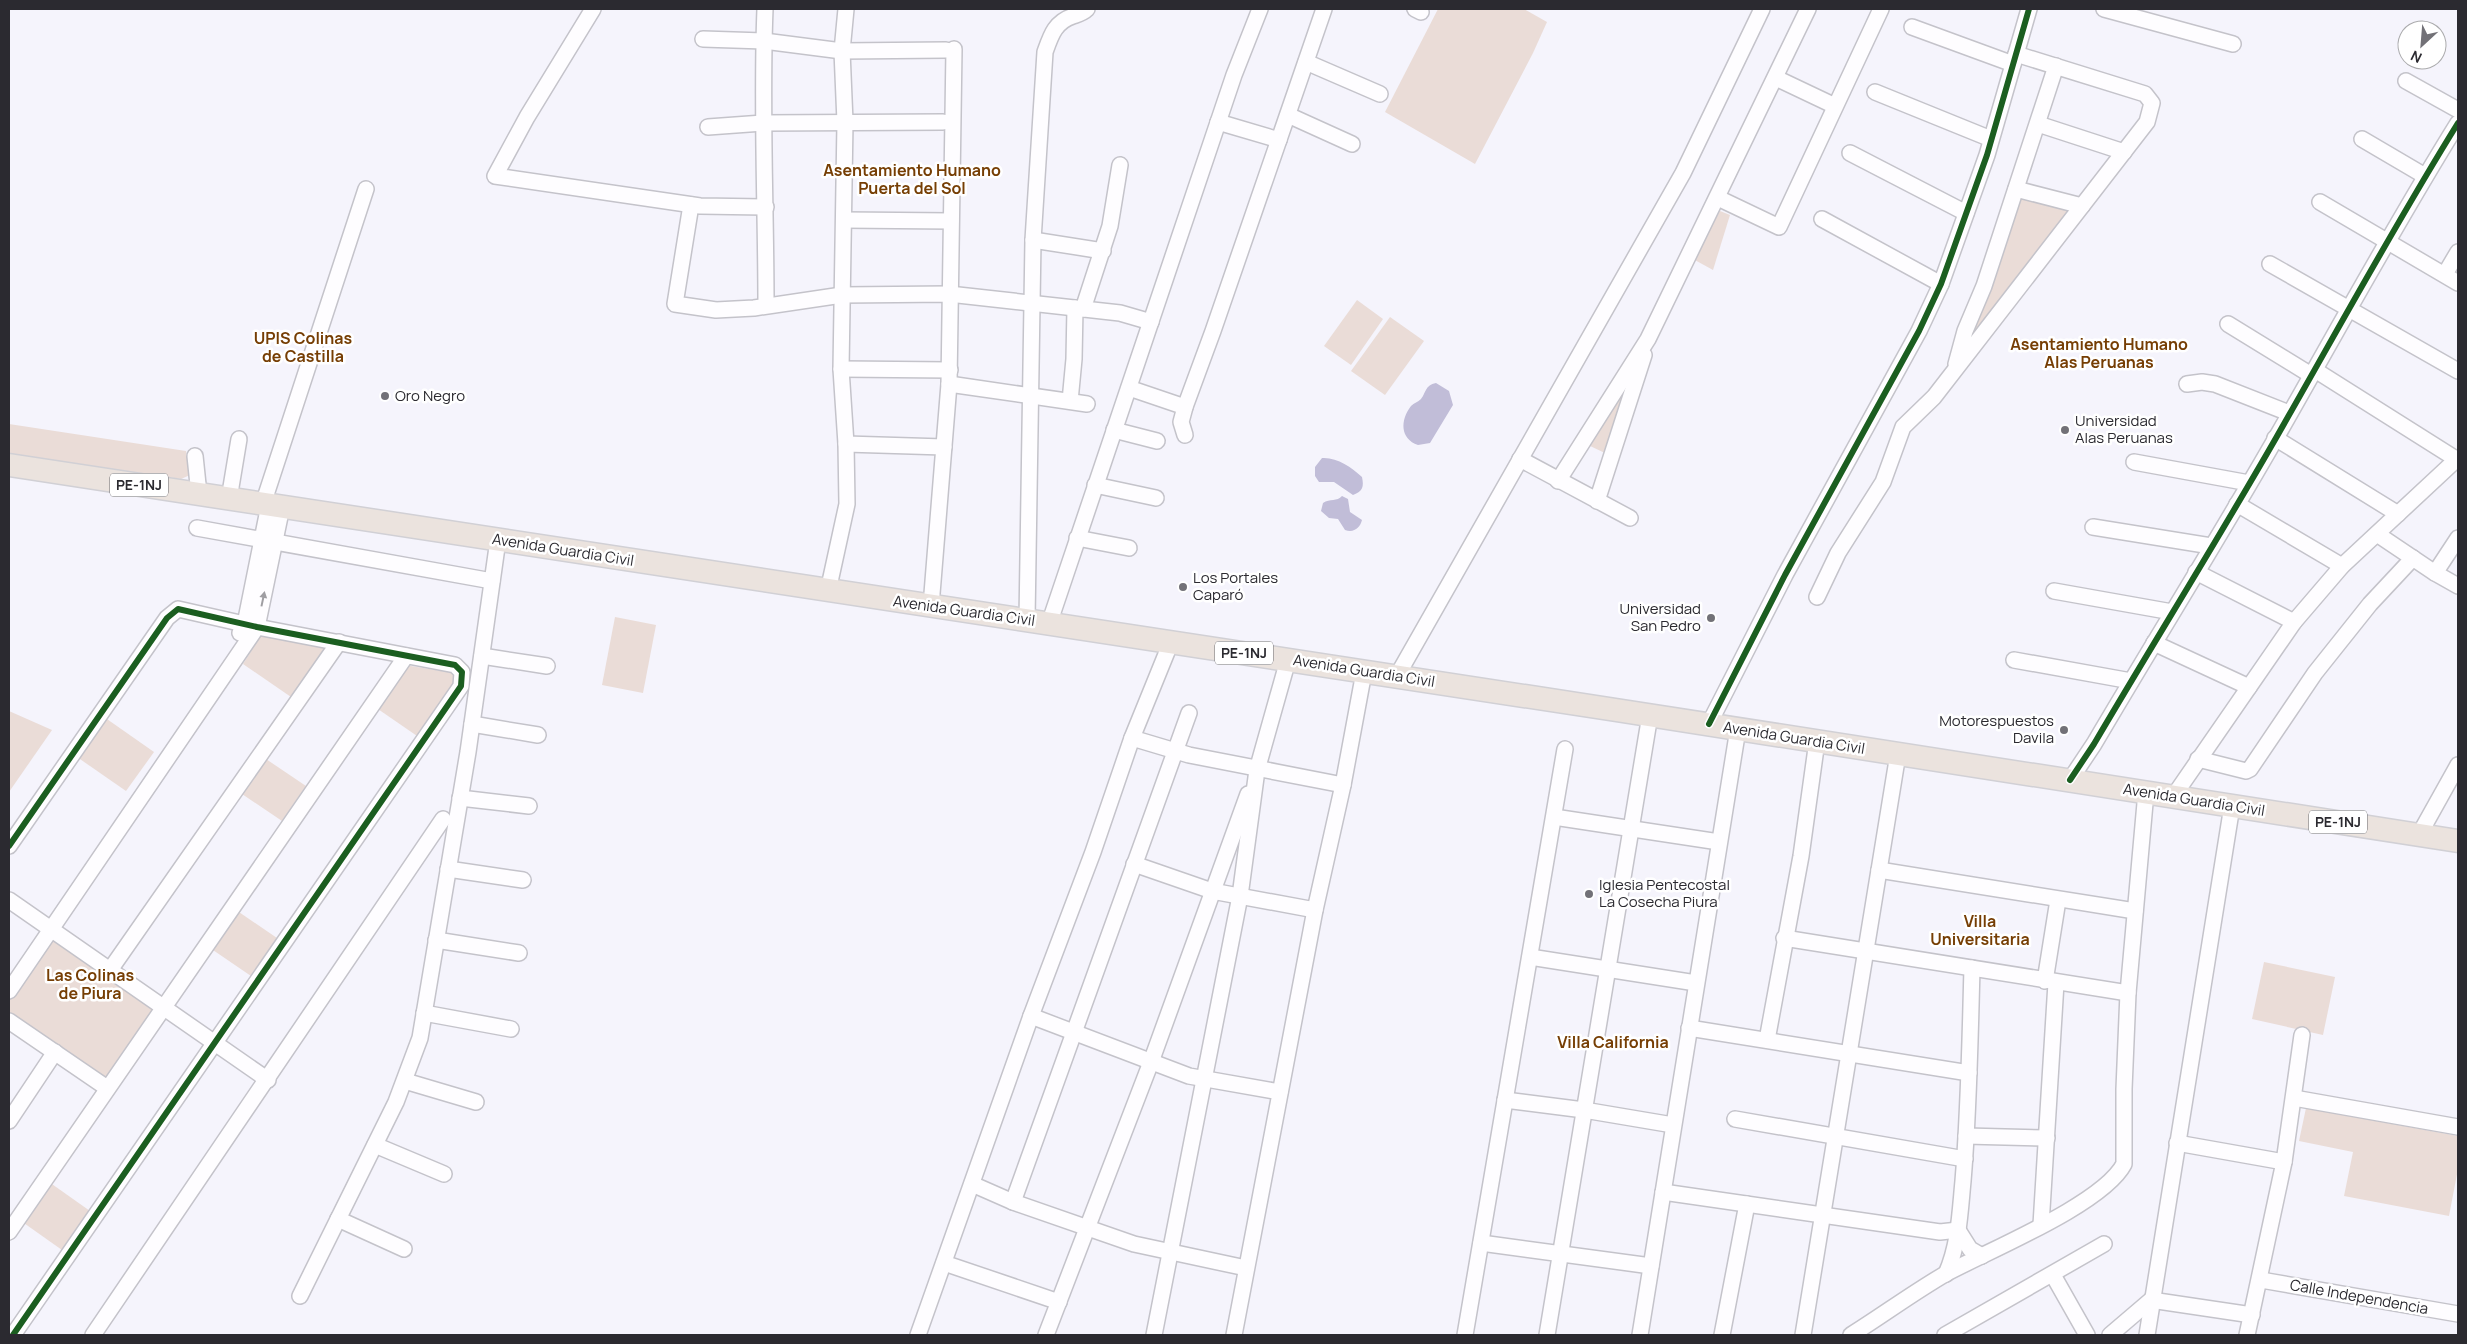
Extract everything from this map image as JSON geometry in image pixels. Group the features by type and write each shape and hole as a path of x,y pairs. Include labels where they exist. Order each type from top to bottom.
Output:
{"highway":[{"name":"PE-1NJ","path":"9,465 271,505"},
{"name":"Avenida Guardia Civil","path":"271,505 828,592 1397,676 2458,841"}],"street":[{"path":"593,9 527,117 496,176 691,205 766,208"},
{"path":"765,9 763,123 766,208 766,305"},
{"path":"828,592 847,504 846,444 841,369 844,220 842,51 846,9"},
{"path":"1038,622 1030,395 1033,240 1046,52 1051,34 1060,22 1083,13 1087,9"},
{"path":"1038,622 1077,538 1234,74 1260,9"},
{"path":"1185,435 1181,422 1185,406 1324,9"},
{"path":"1397,676 1683,173 1762,9"},
{"path":"1558,481 1648,339 1808,9"},
{"path":"1718,198 1779,227 1881,9"},
{"path":"1709,724 1785,575 1920,331 1942,284 1991,139 2029,9"},
{"path":"2104,9 2142,13 2233,44"},
{"path":"1817,597 1838,553 1883,482 1903,427 1934,397 2147,122 2152,109 2151,99 2137,91 2056,66 2015,59 1912,27"},
{"path":"703,39 764,41 842,51 950,50 950,377 931,606"},
{"path":"1306,62 1380,94"},
{"path":"1954,370 1965,332 1984,286 2056,66"},
{"path":"1776,78 1835,106"},
{"path":"2406,81 2458,110"},
{"path":"1875,92 1991,139"},
{"path":"1288,116 1352,144"},
{"path":"708,127 763,123 943,122"},
{"path":"1218,122 1279,140"},
{"path":"2070,780 2276,438 2388,240 2458,123"},
{"path":"2038,124 2124,152"},
{"path":"2362,139 2425,176"},
{"path":"1850,153 1966,213"},
{"path":"1070,401 1079,309 1103,251 1110,226 1120,165"},
{"path":"9,991 47,926 232,648 251,625 269,541 271,505 366,189"},
{"path":"2016,189 2082,206"},
{"path":"2320,202 2388,240 2458,283"},
{"path":"691,205 675,304 716,310 842,295 949,294 1120,313 1151,322"},
{"path":"1822,219 1942,284"},
{"path":"844,220 951,221"},
{"path":"1033,240 1103,251"},
{"path":"2445,274 2458,252"},
{"path":"2270,264 2351,308 2458,371"},
{"path":"2173,797 2294,622 2342,566 2457,458 2313,372 2228,324"},
{"path":"1597,501 1648,339"},
{"path":"841,369 950,377 1030,395 1087,404"},
{"path":"2187,384 2202,382 2215,384 2289,414"},
{"path":"1129,388 1185,406"},
{"path":"1114,430 1156,441"},
{"path":"2276,438 2398,514"},
{"path":"229,499 239,439"},
{"path":"846,444 944,447"},
{"path":"195,456 199,494"},
{"path":"1520,459 1630,518"},
{"path":"2134,462 2249,483"},
{"path":"1094,485 1156,498"},
{"path":"2236,504 2342,566"},
{"path":"2093,527 2212,546"},
{"path":"197,528 492,581"},
{"path":"2378,534 2435,573 2458,586"},
{"path":"1077,538 1129,548"},
{"path":"2435,573 2458,538"},
{"path":"300,1296 405,1082 420,1038 472,724 498,540"},
{"path":"2198,759 2246,771 2250,769 2316,673 2370,604 2413,558"},
{"path":"2196,572 2294,622"},
{"path":"2054,591 2172,612"},
{"path":"9,846 171,613 178,608 251,625 455,665 462,672 463,683 13,1335"},
{"path":"110,970 339,642"},
{"path":"918,1335 1093,852 1132,738 1171,642"},
{"path":"2154,642 2249,687"},
{"path":"9,1232 406,656"},
{"path":"482,656 548,666"},
{"path":"1046,1335 1151,1062 1257,770 1288,660"},
{"path":"2014,660 2131,681"},
{"path":"1234,1335 1315,910 1343,785 1364,672"},
{"path":"1014,1202 1189,713"},
{"path":"1547,1335 1650,715"},
{"path":"472,724 538,735"},
{"path":"1640,1335 1738,729"},
{"path":"1132,738 1175,752 1257,770 1343,785"},
{"path":"1767,1040 1784,938 1801,856 1817,741"},
{"path":"1465,1335 1565,749"},
{"path":"1803,1335 1898,754"},
{"path":"2419,835 2458,765"},
{"path":"1154,1335 1240,896 1257,770"},
{"path":"1851,1335 1946,1274 2041,1226 2108,1185 2119,1174 2124,1164 2124,1089 2128,993 2146,792"},
{"path":"460,798 529,806"},
{"path":"2147,1335 2151,1300 2232,806"},
{"path":"1554,817 1719,842"},
{"path":"93,1335 268,1080 443,819"},
{"path":"1134,864 1212,890 1315,910"},
{"path":"448,869 523,880"},
{"path":"1879,870 2058,900 2135,910"},
{"path":"9,900 268,1080"},
{"path":"2041,1226 2051,982 2058,900"},
{"path":"9,973 47,926"},
{"path":"1784,938 2128,993"},
{"path":"436,940 519,954"},
{"path":"1530,958 1696,983"},
{"path":"1946,1274 1954,1253 1958,1230 1965,1159 1970,1073 1972,968"},
{"path":"424,1013 511,1029"},
{"path":"1032,1016 1151,1062 1204,1080 1280,1092"},
{"path":"9,1020 107,1088"},
{"path":"1689,1028 1850,1052 1970,1073"},
{"path":"2248,1335 2261,1280 2284,1162 2302,1035"},
{"path":"9,1120 55,1052"},
{"path":"405,1082 476,1102"},
{"path":"2294,1098 2458,1127"},
{"path":"1505,1100 1584,1110 1674,1125"},
{"path":"1735,1119 1965,1159"},
{"path":"1966,1136 2046,1138"},
{"path":"2177,1143 2284,1162"},
{"path":"375,1145 444,1174"},
{"path":"972,1184 1014,1202 1134,1244 1246,1268"},
{"path":"1663,1192 1940,1232 1958,1230"},
{"path":"1722,1335 1747,1204"},
{"path":"338,1219 404,1249"},
{"path":"1958,1230 1970,1249 1982,1256"},
{"path":"1481,1243 1651,1266"},
{"path":"1945,1335 2053,1275 2104,1244"},
{"path":"944,1263 1059,1302"},
{"path":"2053,1275 2087,1335"},
{"name":"Calle Independencia","path":"2261,1280 2458,1314"},
{"path":"2110,1335 2151,1300 2252,1315"}],"shaded area":[{"path":"1438,9 1524,9 1547,22 1533,53 1475,164 1385,112"},
{"path":"2019,193 2074,208 1969,343 1965,342 1986,301"},
{"path":"1720,211 1730,215 1713,270 1693,259"},
{"path":"1357,300 1383,319 1351,365 1324,346"},
{"path":"1390,317 1424,341 1385,395 1351,371"},
{"path":"1637,364 1607,454 1588,445"},
{"path":"1436,383 1449,391 1453,405 1430,443 1418,445 1412,442 1405,434 1405,417 1407,411 1421,399 1428,387"},
{"path":"9,424 186,451 190,475 181,479 9,454"},
{"path":"1322,458 1338,461 1358,473 1362,477 1363,486 1361,490 1353,495 1334,482 1319,482 1315,476 1315,467"},
{"path":"1342,496 1348,499 1350,512 1362,520 1360,525 1354,530 1345,530 1338,519 1329,518 1321,511 1323,503"},
{"path":"615,617 656,625 643,693 602,685"},
{"path":"263,632 328,646 291,697 243,664"},
{"path":"405,665 453,673 456,685 420,738 375,707"},
{"path":"9,711 52,730 9,792"},
{"path":"104,717 154,752 126,791 77,757"},
{"path":"266,759 306,786 282,821 242,794"},
{"path":"236,910 277,938 251,976 210,948"},
{"path":"54,938 155,1008 105,1080 9,1013 9,1001"},
{"path":"2264,962 2335,977 2323,1035 2252,1019"},
{"path":"2306,1108 2458,1136 2458,1169 2449,1216 2344,1196 2353,1152 2299,1141"},
{"path":"49,1182 90,1211 62,1250 21,1221"}],"cycle path":[{"path":"1709,724 1785,575 1919,331 1941,284 1987,155 2029,9"},
{"path":"2070,780 2094,744 2231,515 2388,240 2458,123"},
{"path":"9,846 167,618 178,609 257,627 455,665 462,672 461,686 13,1335"}],"place":[{"name":"Oro Negro","path":"385,396"},
{"name":"Universidad Alas Peruanas","path":"2065,430"},
{"name":"Los Portales Caparó","path":"1183,587"},
{"name":"Universidad San Pedro","path":"1711,618"},
{"name":"Motorespuestos Davila","path":"2064,730"},
{"name":"Iglesia Pentecostal La Cosecha Piura","path":"1589,894"}],"district":[{"name":"Asentamiento Humano Puerta del Sol","path":"912,179"},
{"name":"UPIS Colinas de Castilla","path":"303,347"},
{"name":"Asentamiento Humano Alas Peruanas","path":"2099,353"},
{"name":"Villa Universitaria","path":"1980,930"},
{"name":"Las Colinas de Piura","path":"90,984"},
{"name":"Villa California","path":"1613,1042"}]}
